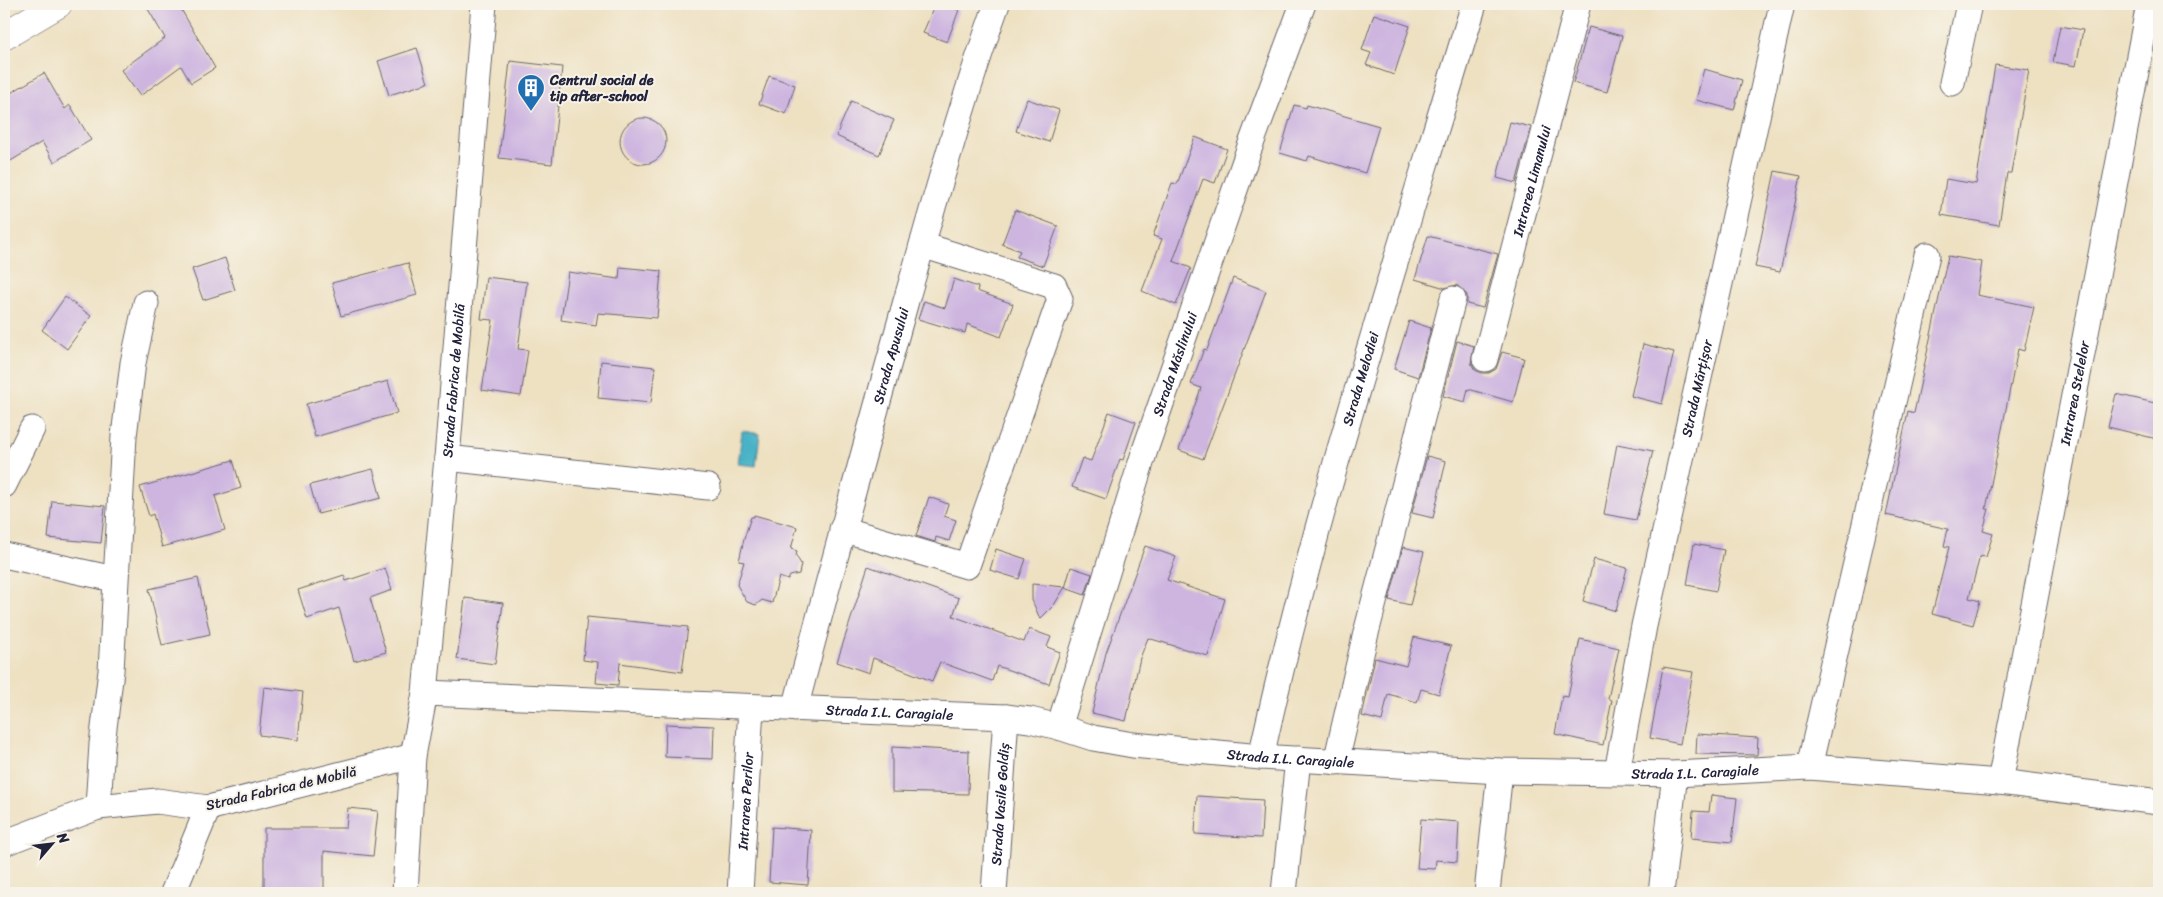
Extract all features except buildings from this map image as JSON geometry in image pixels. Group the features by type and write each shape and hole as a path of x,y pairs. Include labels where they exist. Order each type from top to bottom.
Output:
{"main road":[{"path":"4,36 58,4"}],"street":[{"name":"Strada Fabrica de Mobilă","path":"405,893 414,756 425,694 447,458 484,4"},
{"name":"Strada Apusului","path":"795,709 842,529 922,245 969,81 997,4"},
{"name":"Strada Măslinului","path":"1059,727 1144,450 1302,4"},
{"name":"Strada Melodiei","path":"1261,757 1285,649 1339,450 1407,217 1474,4"},
{"name":"Intrarea Limanului","path":"1485,359 1578,4"},
{"name":"Strada Mărțișor","path":"1617,772 1644,626 1782,4"},
{"path":"1952,83 1969,4"},
{"name":"Intrarea Stelelor","path":"2000,782 2149,4"},
{"path":"842,529 967,566 1060,299 1054,286 922,245"},
{"path":"1810,767 1927,255"},
{"path":"1336,762 1408,465 1453,299"},
{"path":"98,807 102,744 111,671 114,579 124,436 133,363 146,303"},
{"path":"4,484 32,429"},
{"path":"447,458 708,488"},
{"path":"4,555 114,579"},
{"name":"Strada I.L. Caragiale","path":"425,694 1006,717 1059,727 1093,738 1133,745 1261,757 1500,771 1675,774 1810,767 2000,782 2159,802"},
{"name":"Intrarea Perilor","path":"740,893 751,708"},
{"name":"Strada Vasile Goldiș","path":"994,893 1006,717"},
{"name":"Strada Fabrica de Mobilă","path":"4,842 98,807 157,801 208,808 414,756"},
{"path":"1284,893 1298,759"},
{"path":"1487,893 1500,771"},
{"path":"1661,893 1675,774"},
{"path":"173,893 208,808"}],"water":[{"path":"742,431 760,434 756,466 738,464"}],"place":[{"name":"Centrul social de tip after-school","path":"531,112"}]}
